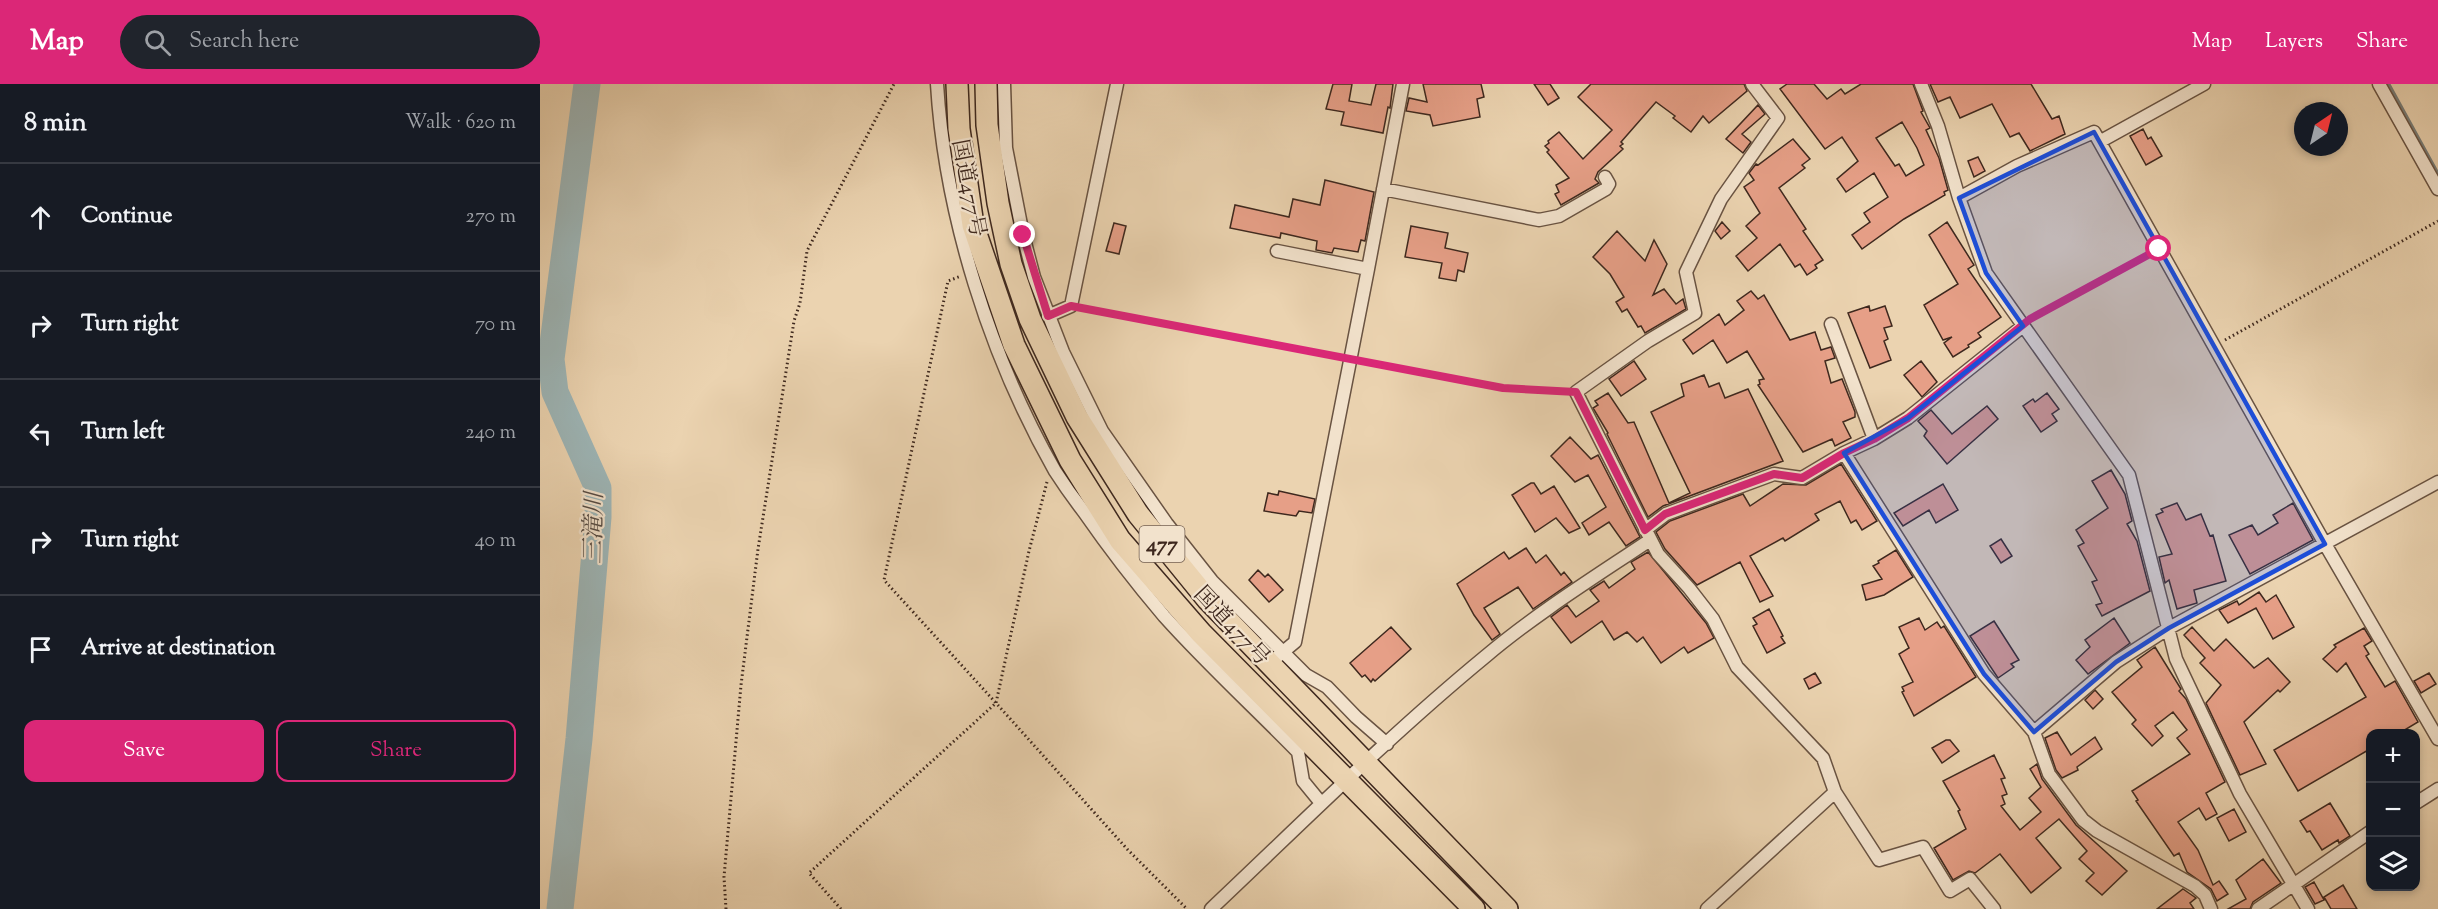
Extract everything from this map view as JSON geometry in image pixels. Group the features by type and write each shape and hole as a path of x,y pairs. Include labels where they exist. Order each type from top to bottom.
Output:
{"highway":[{"name":"国道477号","path":"957,84 958,129 973,225 1014,345 1070,460 1120,540 1201,633 1474,909"},
{"name":"国道477号","path":"986,84 989,136 998,203 1011,264 1030,319 1077,417 1138,514 1208,600 1276,658 1364,764 1507,909"}],"street":[{"path":"937,84 939,122 949,191 971,272 1001,357 1056,472 1107,545 1165,616 1298,752 1303,781 1321,804"},
{"path":"1004,84 1006,148 1023,235 1048,316 1081,391 1102,430 1125,466 1212,581 1276,658 1327,687 1387,744"},
{"path":"1048,316 1071,306 1117,84"},
{"path":"1276,658 1295,642 1352,360 1403,84"},
{"path":"1752,84 1778,118 1721,199 1686,272 1695,313 1648,341 1576,392 1658,554 1713,619 1737,668 1823,758 1835,792 1879,860 1923,848 1950,891 1970,879 1994,909"},
{"path":"1921,84 1938,126 1959,198 1986,273 2129,475 2176,659 2240,794 2308,909"},
{"path":"2101,141 2204,84"},
{"path":"2379,84 2438,189"},
{"path":"1959,198 2017,166 2094,132 2325,544 2438,739"},
{"path":"1383,189 1539,220 1559,216 1606,189 1609,184 1605,177"},
{"path":"1278,251 1368,269"},
{"path":"1831,324 1874,439"},
{"path":"1211,909 1346,779 1486,656 1524,625 1648,535 1665,514 1774,474 1802,478 1908,418 2023,326"},
{"path":"1844,453 1984,674 2034,732 2049,774 2083,820 2097,831 2195,886 2205,895 2211,909"},
{"path":"2034,732 2116,663 2169,628 2438,482"},
{"path":"2420,800 2438,789"},
{"path":"1707,909 1835,792"},
{"path":"2258,909 2366,835"}],"path":[{"path":"726,909 724,877 741,685 758,549 807,251 894,84"},
{"path":"2214,346 2438,221"},
{"path":"2023,326 2030,319 2159,249"},
{"path":"971,272 948,281 884,580 1128,850 1188,909"},
{"path":"1071,306 1503,388 1576,392"},
{"path":"842,909 809,873 996,703 1029,551 1048,478 1056,472"}],"highlighted area":[{"path":"2094,132 2325,544 2169,628 2116,662 2034,732 1984,674 1844,453 1908,418 2023,326 1986,273 1959,198"}],"building":[{"path":"1333,84 1352,84 1349,101 1371,105 1376,84 1393,84 1390,108 1388,107 1383,133 1341,125 1344,112 1326,109"},
{"path":"1423,84 1481,84 1484,97 1477,99 1480,117 1433,126 1430,115 1406,111 1409,98 1427,102"},
{"path":"1534,84 1550,84 1559,98 1548,105"},
{"path":"1591,84 1744,84 1747,91 1709,123 1703,116 1691,132 1656,102 1621,142 1623,144 1620,146 1623,149 1598,172 1595,179 1599,183 1561,205 1555,194 1559,192 1556,185 1569,178 1547,152 1549,150 1545,146 1549,143 1548,141 1559,132 1583,159 1612,130 1578,97"},
{"path":"1787,84 1814,84 1827,99 1841,89 1845,94 1861,84 1913,84 1923,111 1921,112 1930,128 1926,130 1939,158 1948,190 1944,192 1945,195 1904,219 1862,249 1852,235 1870,222 1864,213 1888,197 1874,173 1846,192 1837,179 1858,161 1842,137 1825,149 1780,89","holes":["1902,122 1924,165 1906,176 1899,164 1895,166 1876,138"]},
{"path":"1930,84 2031,84 2052,119 2059,116 2065,134 2030,151 2019,133 2010,137 1992,104 1960,118 1950,97 1938,102"},
{"path":"1758,105 1765,114 1742,134 1751,142 1743,153 1726,139"},
{"path":"2143,129 2148,139 2151,137 2162,156 2146,165 2130,136"},
{"path":"1793,139 1810,159 1802,165 1805,168 1779,188 1806,229 1803,231 1823,260 1815,265 1817,268 1807,275 1800,264 1795,267 1780,244 1748,271 1736,256 1757,238 1746,226 1760,213 1744,187 1754,180 1749,173 1756,164 1758,165"},
{"path":"1978,157 1985,171 1974,177 1968,161"},
{"path":"1325,180 1374,192 1365,241 1361,240 1358,252 1334,248 1332,253 1316,250 1317,241 1281,233 1280,238 1230,228 1235,205 1289,217 1293,199 1320,205"},
{"path":"1722,222 1730,231 1721,239 1715,231"},
{"path":"1947,222 1974,265 1968,269 2001,317 1978,333 1981,337 1968,345 1969,347 1953,357 1944,343 1952,337 1943,340 1924,305 1958,284 1929,235"},
{"path":"1114,223 1126,226 1119,254 1106,251"},
{"path":"1411,226 1448,233 1445,248 1468,253 1464,272 1458,270 1456,281 1439,278 1442,263 1405,257"},
{"path":"1617,231 1645,261 1654,240 1667,264 1653,295 1664,289 1676,304 1683,299 1686,309 1645,333 1641,326 1638,327 1627,309 1622,312 1616,302 1624,297 1610,274 1593,257"},
{"path":"1751,291 1758,299 1764,295 1790,340 1815,332 1821,350 1831,347 1835,358 1825,361 1831,383 1842,379 1855,412 1855,417 1843,422 1851,438 1835,446 1832,439 1803,452 1758,385 1759,380 1764,379 1747,351 1727,363 1713,340 1693,354 1683,340 1719,314 1725,325 1744,310 1737,301"},
{"path":"1869,306 1870,311 1885,306 1892,326 1884,328 1888,339 1884,341 1891,360 1870,368 1848,313"},
{"path":"1634,361 1646,379 1621,396 1609,379"},
{"path":"1921,361 1937,382 1922,397 1904,375"},
{"path":"1704,375 1709,387 1719,383 1725,398 1748,389 1783,461 1663,506 1648,517 1608,433 1593,408 1598,405 1595,401 1608,393 1628,423 1634,422 1669,503 1690,493 1651,412 1684,396 1681,384"},
{"path":"2047,393 2059,409 2052,414 2057,421 2041,432 2023,406 2033,399 2035,402"},
{"path":"1987,406 1998,419 1947,464 1924,436 1927,431 1918,421 1931,410 1952,434"},
{"path":"1570,437 1591,459 1598,455 1640,537 1626,546 1609,522 1589,535 1582,523 1606,507 1588,475 1575,482 1551,456"},
{"path":"1841,464 1877,521 1862,530 1856,520 1851,523 1840,501 1815,514 1819,520 1785,541 1783,538 1750,556 1773,596 1760,602 1740,562 1697,585 1665,549 1656,532 1670,521 1743,494 1750,506 1783,484 1806,485"},
{"path":"2111,470 2125,494 2132,521 2127,524 2137,541 2150,591 2102,616 2096,605 2102,603 2092,582 2097,580 2078,546 2084,543 2076,530 2108,508 2092,481"},
{"path":"1534,483 1541,494 1554,486 1580,528 1569,533 1556,518 1535,532 1512,495"},
{"path":"1943,484 1958,510 1936,523 1929,510 1903,526 1894,513"},
{"path":"1279,491 1315,499 1312,513 1299,511 1296,516 1264,511 1268,493 1278,495"},
{"path":"2177,503 2186,520 2201,514 2210,536 2213,535 2226,581 2194,590 2197,603 2177,609 2169,580 2165,583 2159,557 2172,554 2156,515 2163,512 2161,509"},
{"path":"2293,503 2313,540 2250,574 2229,535 2252,525 2258,535 2278,523 2273,515"},
{"path":"2001,539 2012,556 2001,563 1990,546"},
{"path":"1526,548 1536,563 1546,555 1561,575 1564,572 1572,582 1533,609 1518,587 1484,608 1500,634 1492,640 1474,615 1457,584 1504,552 1509,559"},
{"path":"1896,550 1913,577 1884,595 1866,600 1862,585 1882,579 1873,566"},
{"path":"1648,552 1706,623 1714,638 1688,653 1684,647 1661,663 1643,637 1637,642 1627,632 1614,640 1602,621 1571,643 1551,617 1567,605 1576,617 1599,601 1590,590 1604,581 1609,588 1635,569 1631,562"},
{"path":"1258,570 1265,577 1268,574 1283,590 1269,602 1249,580"},
{"path":"2259,592 2266,602 2276,595 2294,627 2273,639 2256,608 2228,623 2219,610 2237,601 2239,605"},
{"path":"1769,609 1785,643 1767,653 1753,626 1757,624 1753,618"},
{"path":"1919,618 1925,630 1937,622 1941,628 1944,626 1976,677 1914,716 1902,692 1904,691 1902,687 1913,682 1899,654 1909,648 1899,627"},
{"path":"2114,618 2130,643 2088,674 2076,660 2090,647 2085,640"},
{"path":"1994,621 2019,660 2011,664 2014,667 1998,678 1970,636"},
{"path":"1391,627 1411,649 1371,682 1365,675 1362,677 1350,663"},
{"path":"2192,627 2214,651 2226,639 2254,668 2268,658 2290,682 2280,692 2278,690 2244,722 2266,764 2240,775 2206,703 2221,685 2200,663 2205,658 2184,635"},
{"path":"2364,628 2372,641 2364,646 2369,654 2366,656 2385,687 2395,681 2418,722 2406,729 2366,729 2366,751 2298,791 2274,750 2366,697 2346,663 2337,672 2323,659 2336,647 2334,645"},
{"path":"2155,647 2181,689 2179,691 2186,699 2225,782 2206,793 2217,814 2206,820 2199,808 2178,822 2198,850 2213,885 2219,881 2228,894 2217,901 2211,889 2187,872 2179,853 2174,856 2136,801 2138,800 2132,791 2190,754 2177,738 2187,730 2173,712 2155,726 2163,736 2152,746 2132,724 2136,720 2112,692 2142,667 2137,660"},
{"path":"1815,673 1821,683 1809,689 1804,679"},
{"path":"2429,673 2436,684 2421,693 2414,681"},
{"path":"2095,690 2103,699 2093,709 2085,700"},
{"path":"2057,732 2071,755 2095,737 2102,749 2077,767 2078,770 2062,778 2056,770 2045,738"},
{"path":"1950,740 1959,751 1942,763 1932,748"},
{"path":"1994,755 2005,778 2001,779 2007,794 2002,796 2005,804 2001,806 2020,830 2041,812 2029,798 2041,787 2030,769 2037,764 2042,779 2076,825 2127,871 2102,895 2086,881 2094,873 2079,859 2087,851 2059,819 2036,838 2061,868 2031,893 2000,854 1975,873 1969,871 1953,880 1934,848 1966,829 1958,811 1960,810 1943,781"},
{"path":"2330,803 2350,836 2322,850 2310,831 2307,832 2300,821"},
{"path":"2234,809 2246,832 2229,841 2217,818"},
{"path":"2263,859 2281,883 2253,902 2250,909 2228,909 2246,899 2236,880"},
{"path":"2314,882 2324,900 2315,904 2305,887"},
{"path":"2343,885 2357,909 2331,909 2324,897"},
{"path":"2183,889 2196,898 2190,903 2194,909 2157,909"}],"waterway":[{"name":"三滝川","path":"560,909 579,739 598,517 598,488 555,392 551,359 587,84"},
{"path":"2388,84 2438,175"}],"route":[{"path":"1023,235 1034,277 1048,316 1071,306 1503,388 1576,392 1645,530 1665,514 1774,474 1802,478 1844,453 1874,439 1908,418 2030,319 2159,249"}]}
